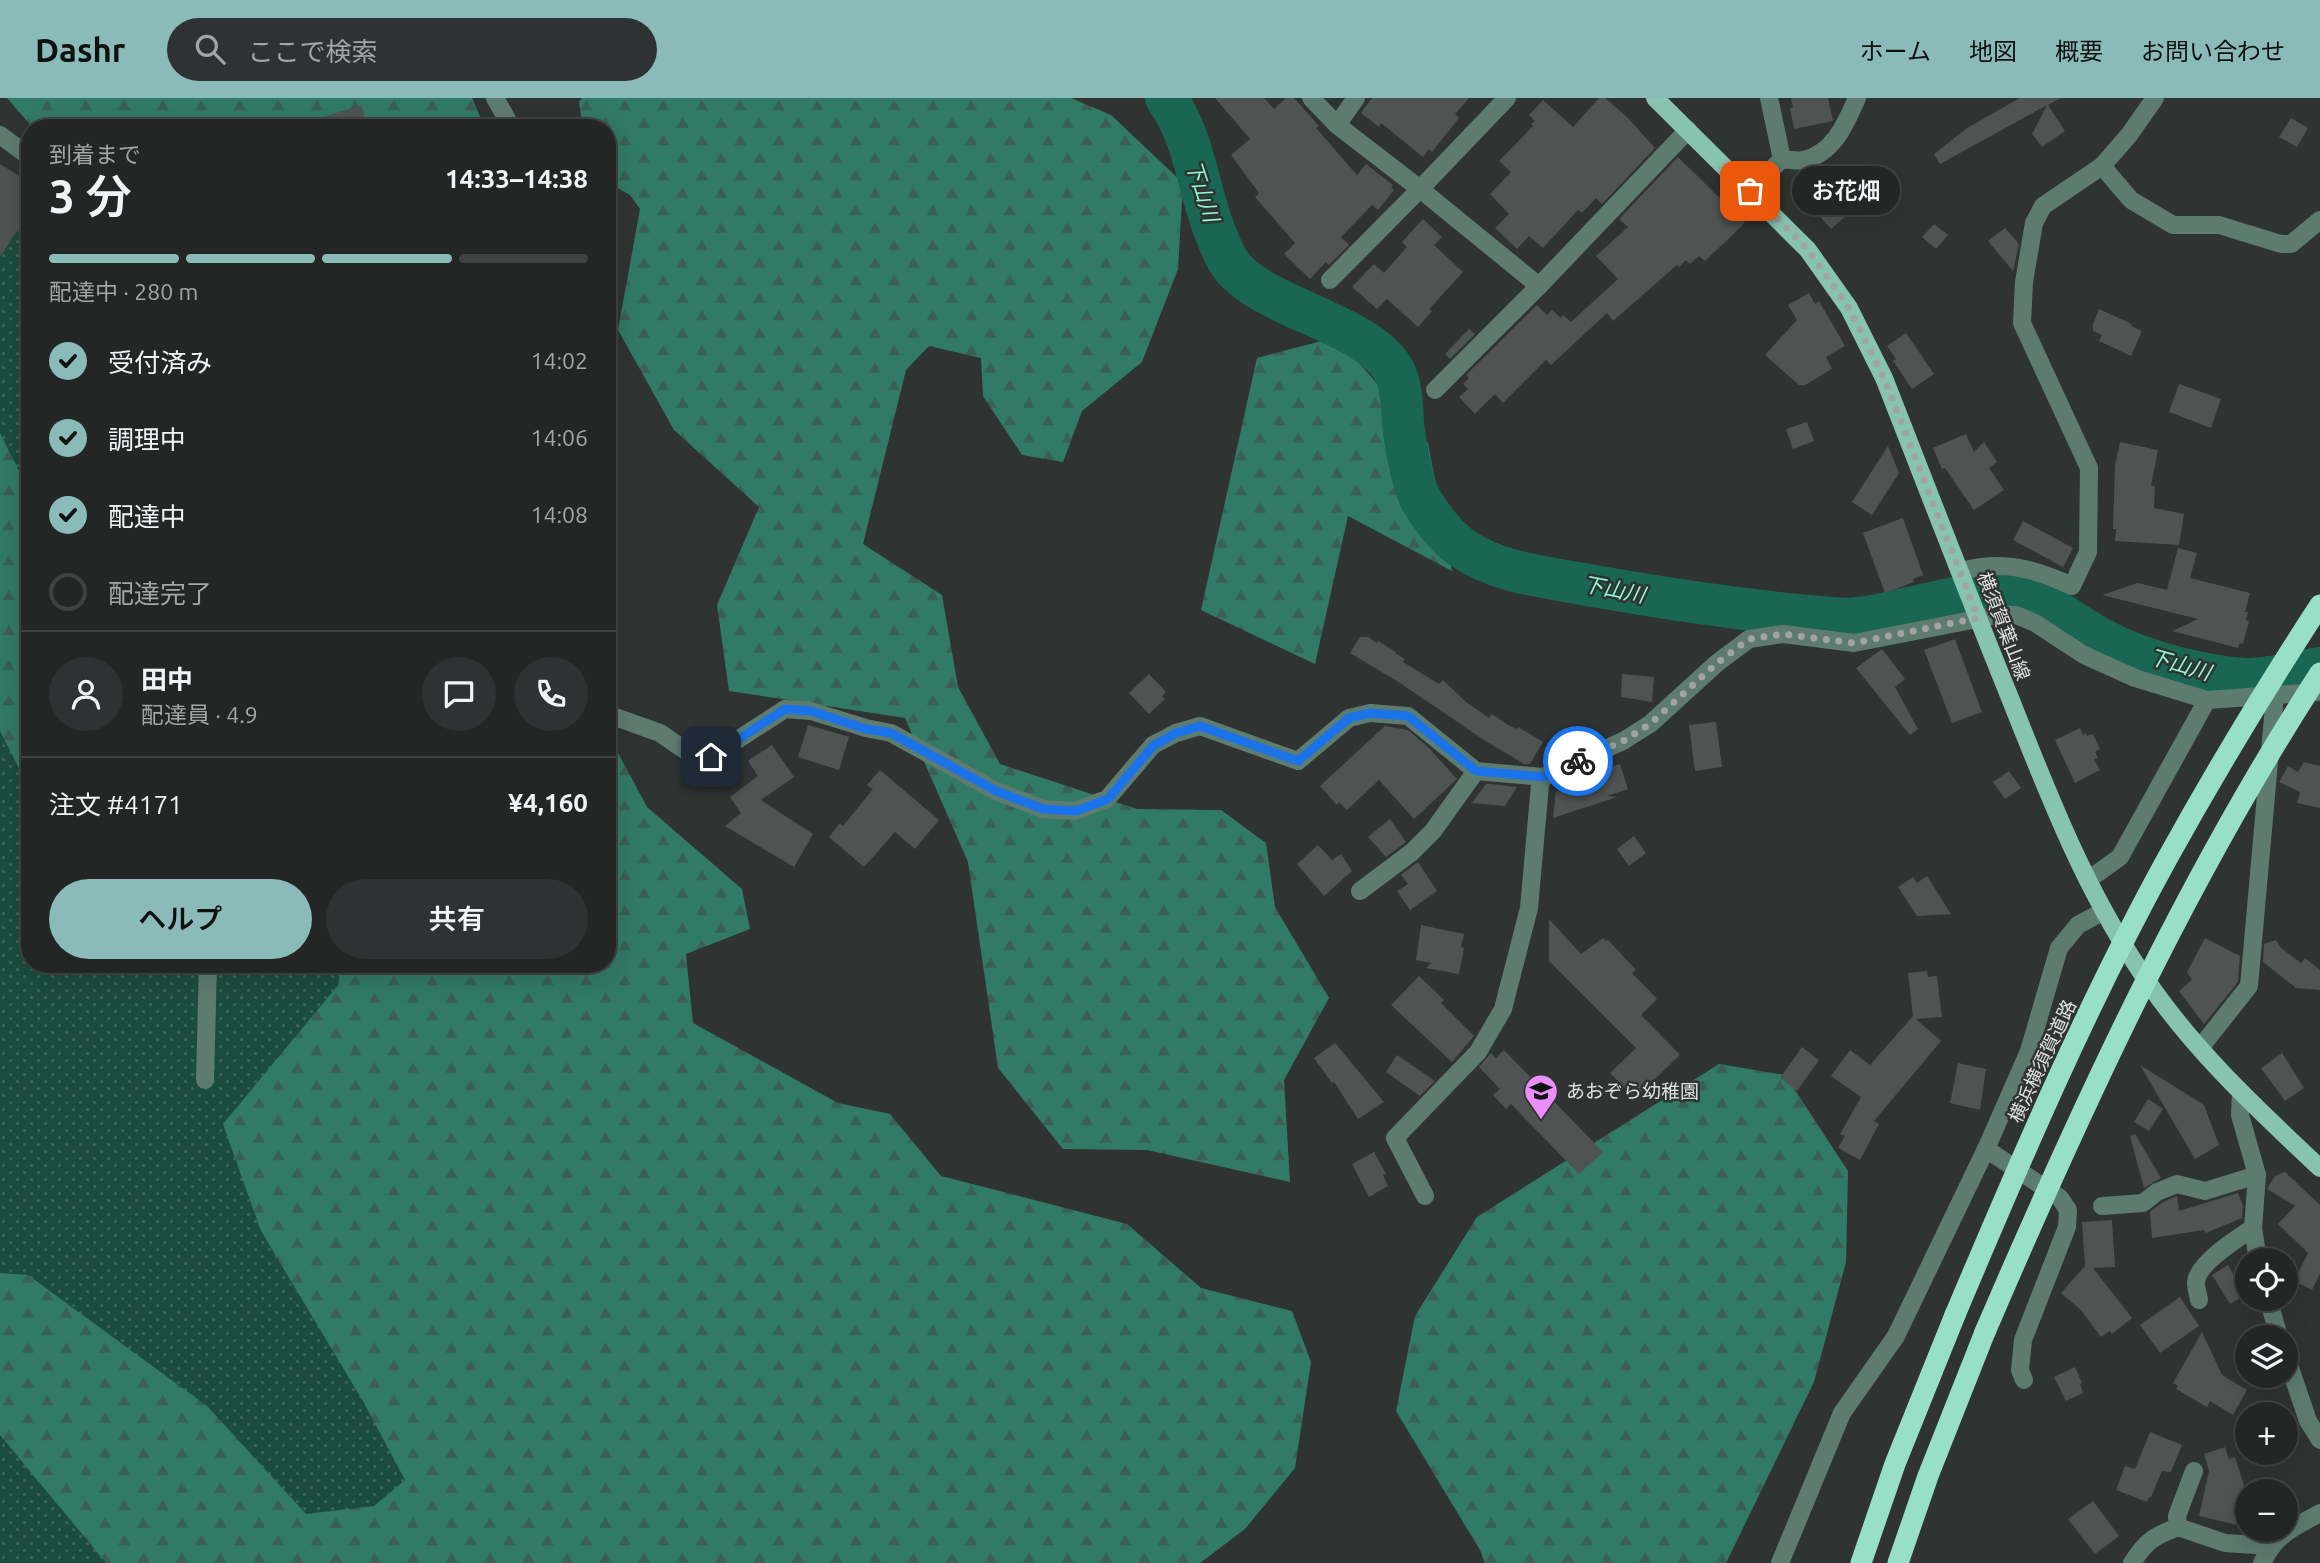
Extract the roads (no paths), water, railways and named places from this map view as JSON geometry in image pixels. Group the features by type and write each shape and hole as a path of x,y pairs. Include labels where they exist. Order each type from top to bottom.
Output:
{"highway":[{"name":"横浜横須賀道路","path":"1861,1563 1895,1464 1955,1315 2010,1184 2091,1008 2166,860 2251,711 2320,605"},
{"path":"1898,1563 1928,1476 1985,1332 2043,1198 2131,1011 2211,859 2320,673"}],"main road":[{"name":"横須賀葉山線","path":"1655,98 1808,250 1849,308 1884,378 2064,833 2104,911 2139,970 2200,1048 2241,1092 2320,1168"}],"street":[{"path":"495,98 507,119"},
{"path":"1311,98 1337,125 1539,285"},
{"path":"1337,125 1356,98"},
{"path":"1330,280 1507,98"},
{"path":"1769,98 1782,159"},
{"path":"1750,191 1782,159 1803,160 1826,150 1844,125 1857,98"},
{"path":"1962,574 1995,565 2044,573 2072,586 2088,552 2089,468 2022,323 2024,282 2034,223 2043,206 2102,166 2129,135 2155,98"},
{"path":"1436,390 1688,130"},
{"path":"0,135 21,150"},
{"path":"2102,166 2131,200 2173,225 2220,225 2281,244 2291,244 2320,220"},
{"path":"616,717 660,733 689,753 711,757 785,709 811,711 866,729 891,733 996,791 1043,809 1076,811 1108,799 1153,746 1176,733 1200,726 1298,761 1349,718 1370,713 1408,716 1476,771 1543,777 1623,741 1650,724 1717,663 1749,639 1783,634 1854,643 1976,613 2016,615 2035,623 2084,655 2135,678 2207,700 2320,692"},
{"path":"2200,1048 2249,986 2275,695"},
{"path":"2088,880 2120,857 2207,700"},
{"path":"1360,891 1412,852 1433,831 1476,771"},
{"path":"1425,1196 1395,1138 1478,1052 1503,1009 1529,908 1540,785 1543,777"},
{"path":"1780,1563 1842,1413 1896,1336 1986,1149 2029,1051 2059,948 2078,925 2104,911"},
{"path":"205,1080 208,973"},
{"path":"2241,1092 2240,1115 2257,1175 2253,1228 2256,1248"},
{"path":"1986,1149 2060,1198 2068,1210 2067,1227 2023,1340 2020,1370 2024,1380"},
{"path":"2102,1206 2143,1203 2157,1192 2177,1184 2205,1191 2257,1175"},
{"path":"2199,1300 2196,1280 2201,1270 2222,1250 2253,1228"},
{"path":"2297,1388 2308,1421 2320,1440"},
{"path":"2178,1527 2177,1516 2194,1471"},
{"path":"2262,1563 2270,1546 2280,1535 2320,1513"},
{"path":"2132,1563 2143,1546 2156,1535 2178,1527 2225,1543 2270,1546"}],"waterway":[{"name":"下山川","path":"1166,98 1183,129 1209,215 1231,265 1250,283 1270,295 1342,329 1382,355 1399,383 1407,451 1421,500 1450,538 1476,556 1523,573 1620,591 1749,610 1846,619 1873,616 1999,588 2038,601 2098,637 2131,653 2190,671 2229,678 2255,679 2320,668"}],"place":[{"name":"お花畑","path":"1750,191"},
{"name":"あおぞら幼稚園","path":"1541,1121"}]}
